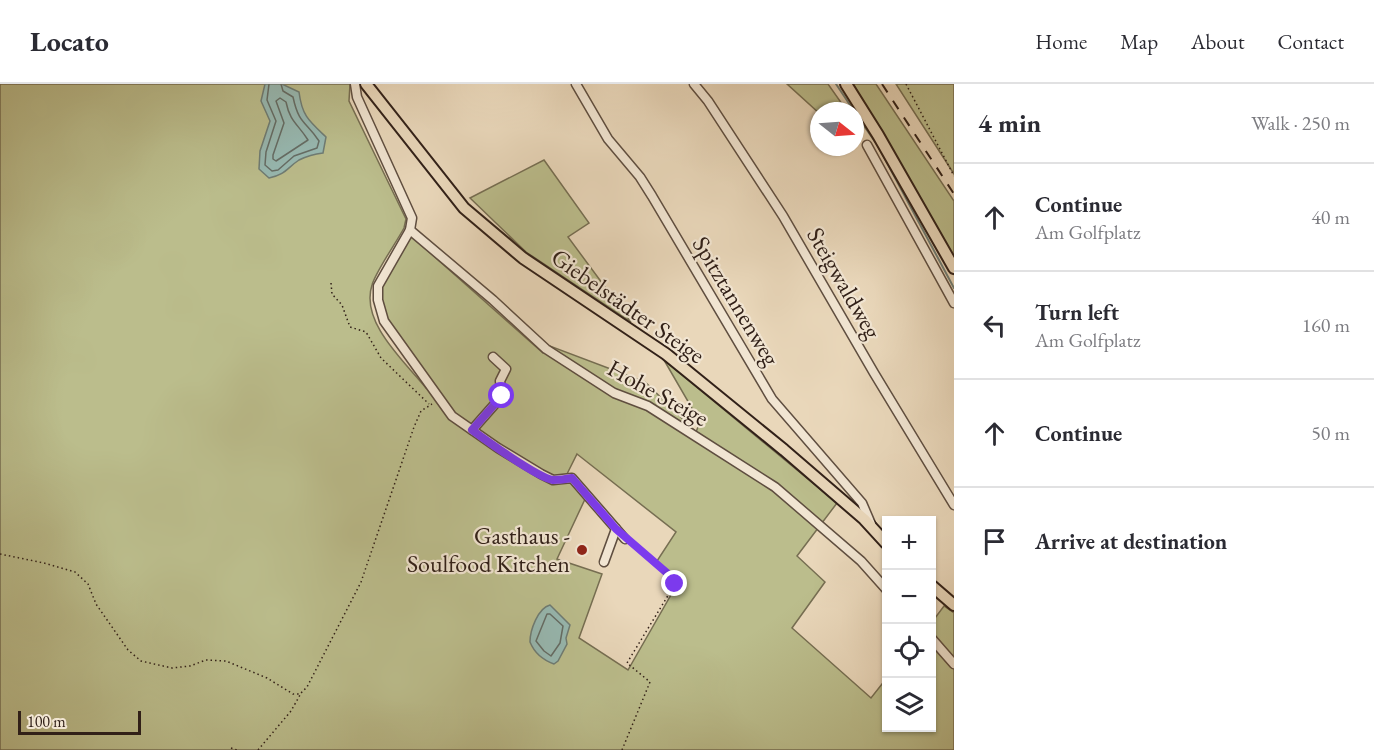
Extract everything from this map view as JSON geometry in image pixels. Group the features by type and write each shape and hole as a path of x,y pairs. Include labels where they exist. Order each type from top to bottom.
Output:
{"main road":[{"name":"Giebelstädter Steige","path":"366,84 390,111 464,208 522,258 666,354 784,450 882,539"},
{"path":"846,84 954,268"},
{"path":"936,589 954,605"}],"street":[{"path":"355,84 357,97 412,218 410,230 378,286 378,300 384,321 452,416 541,474 553,480 572,478 626,539"},
{"name":"Spitztannenweg","path":"576,84 608,139 640,177 652,196 772,399 862,503 873,530"},
{"name":"Steigwaldweg","path":"694,84 708,101 783,216 954,506"},
{"path":"867,145 954,303"},
{"name":"Hohe Steige","path":"410,230 493,300 546,349 614,393 648,406 775,488 861,561 882,585"},
{"path":"472,430 502,396 500,381 506,369 494,357"},
{"path":"604,562 616,529"},
{"path":"936,644 954,664"}],"path":[{"path":"906,84 954,176"},
{"path":"332,283 332,294 342,305 350,327 366,332 381,358 430,405"},
{"path":"258,750 291,711 300,694 307,687 361,582 421,411 430,405 442,402"},
{"path":"621,750 650,682 627,663 675,584 667,573 626,539"},
{"path":"0,554 75,572 88,584 96,604 128,650 141,661 172,668 190,666 206,660 225,661 267,678 293,694 300,694"},
{"path":"231,748 237,750"}],"green space":[{"path":"0,84 350,84 349,101 406,219 404,228 374,279 370,299 372,313 386,340 426,388 431,380 398,336 384,311 381,299 381,288 386,276 410,235 543,353 550,346 645,382 696,432 700,422 664,360 837,503 797,556 825,582 792,628 871,698 882,684 882,732 936,732 936,617 944,606 954,613 954,750 0,750","holes":["577,454 676,532 657,561 676,586 628,670 579,638 602,574 557,559 586,497 565,478"]},
{"path":"787,84 828,84 841,102 810,102 810,105"},
{"path":"853,84 876,84 954,201 954,275"},
{"path":"896,84 954,84 954,174"},
{"path":"544,160 589,223 568,237 631,322 526,252 470,198"}],"water":[{"path":"265,84 282,84 299,92 307,118 326,137 323,153 302,159 282,173 269,178 259,169 260,151 270,121 261,101"},
{"path":"550,605 570,625 566,638 567,644 554,664 539,655 530,642 535,620 542,610"}],"waterway":[{"path":"836,84 848,102"},
{"path":"864,126 878,146 954,288"}],"railway":[{"path":"882,84 954,194"}],"place":[{"name":"Gasthaus - Soulfood Kitchen","path":"582,550"}],"route":[{"path":"502,396 472,430 553,480 572,478 612,525 667,573 675,584"}]}
